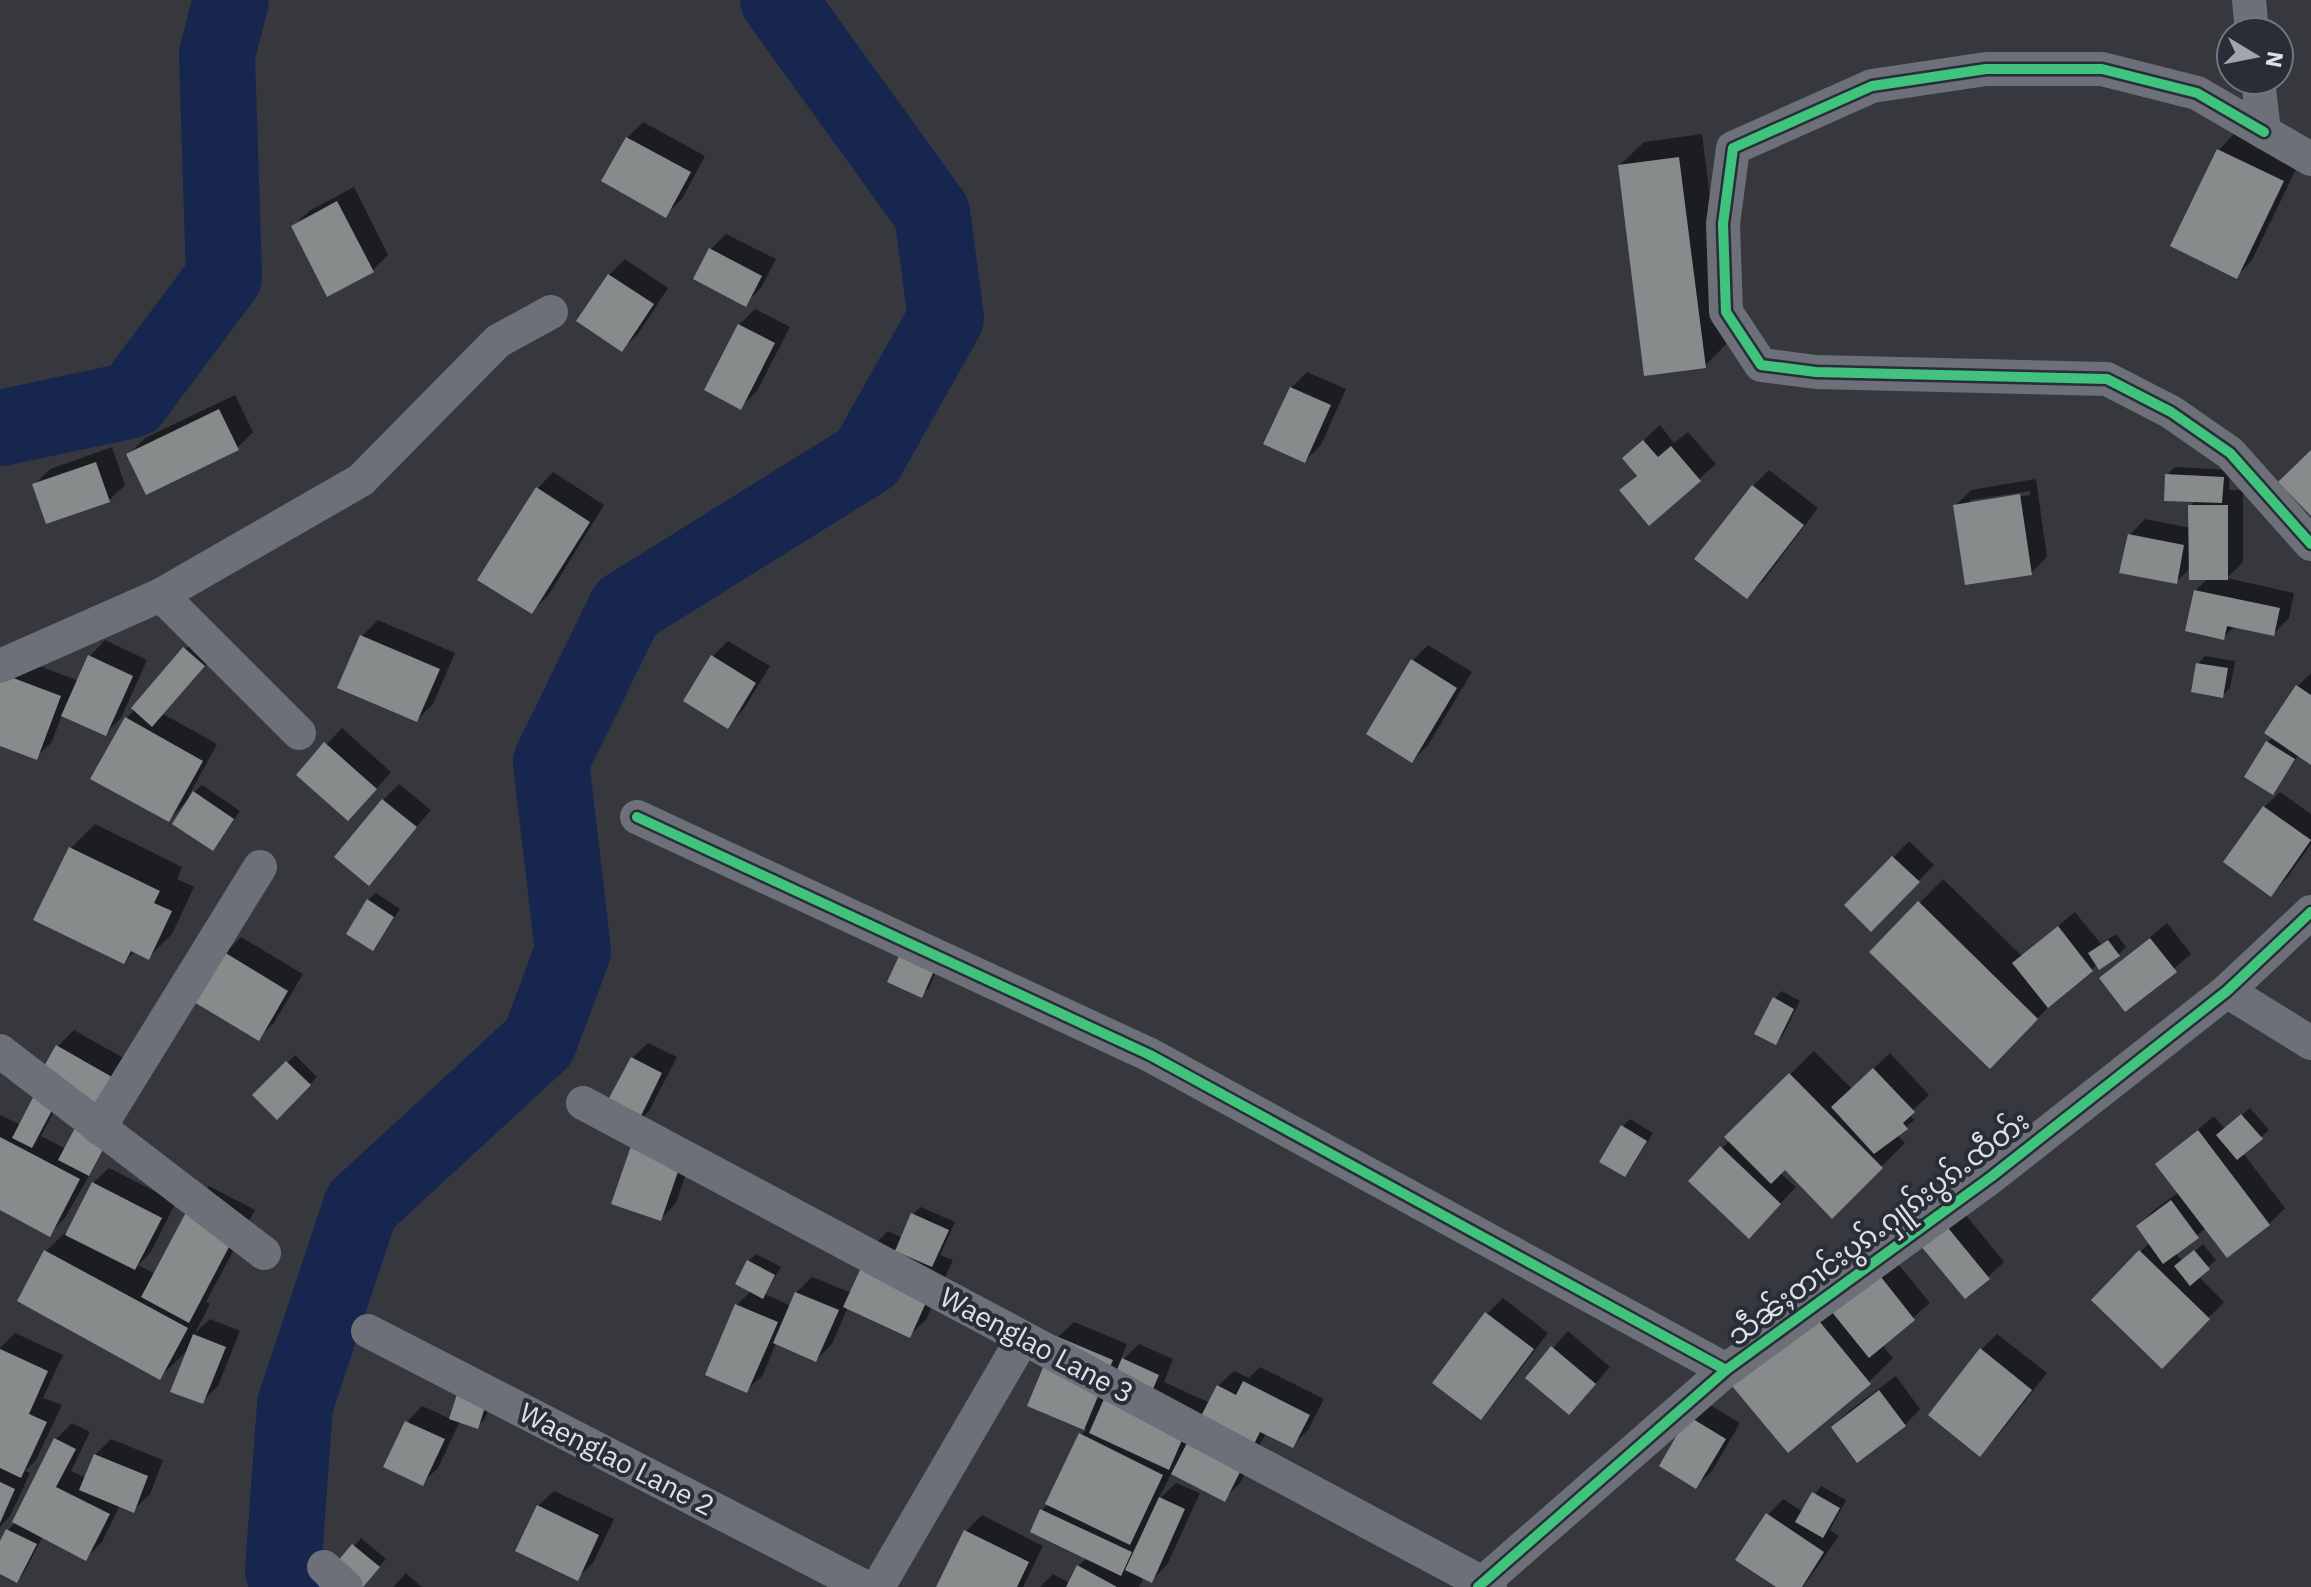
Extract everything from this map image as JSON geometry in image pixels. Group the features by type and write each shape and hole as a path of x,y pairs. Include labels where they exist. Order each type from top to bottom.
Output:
{"street":[{"path":"2311,159 2197,93 2102,69 1986,69 1872,86 1733,148 1723,224 1726,312 1761,365 1816,372 2107,379 2171,412 2230,453 2311,544"},
{"path":"2260,96 2264,132"},
{"path":"0,666 161,595 361,480 498,341 551,312"},
{"path":"161,595 299,733"},
{"path":"637,817 1150,1055 1726,1370"},
{"path":"99,1128 260,867"},
{"name":"သဵၼ်ႈတၢင်းပွၵ်ႉႁူၵ်းပွၵ်ႉၸဵတ်း","path":"1484,1586 1726,1370 1991,1177 2227,991 2311,912"},
{"path":"2227,991 2311,1043"},
{"path":"0,1051 264,1253"},
{"name":"Waenglao Lane 3","path":"583,1103 1484,1586"},
{"name":"Waenglao Lane 2","path":"368,1331 865,1587"},
{"path":"878,1587 1023,1338"}],"building":[{"path":"626,137 691,172 666,218 601,181"},
{"path":"2217,149 2284,181 2237,279 2170,246"},
{"path":"1679,157 1706,368 1644,376 1618,165"},
{"path":"337,201 374,272 327,297 291,226"},
{"path":"709,248 762,276 746,307 693,279"},
{"path":"608,274 654,304 622,352 576,321"},
{"path":"738,324 775,343 741,410 704,390"},
{"path":"1290,387 1331,405 1305,463 1263,444"},
{"path":"219,409 239,450 146,495 126,454"},
{"path":"1643,440 1658,457 1671,446 1701,481 1649,526 1619,490 1637,476 1622,458"},
{"path":"2311,450 2311,516 2278,482"},
{"path":"96,462 110,502 46,524 32,484"},
{"path":"2165,474 2224,477 2222,503 2164,501"},
{"path":"1752,485 1804,525 1747,599 1694,559"},
{"path":"536,487 590,522 532,614 477,580"},
{"path":"2020,494 2032,575 1965,585 1953,505"},
{"path":"2188,505 2228,505 2228,580 2189,580"},
{"path":"2128,534 2184,545 2177,584 2119,573"},
{"path":"2194,590 2280,608 2274,636 2227,626 2224,640 2185,631"},
{"path":"360,635 440,669 417,722 337,688"},
{"path":"183,647 205,666 152,727 131,708"},
{"path":"88,655 133,676 106,736 61,716"},
{"path":"711,655 756,683 728,729 683,701"},
{"path":"1411,659 1457,688 1412,763 1366,734"},
{"path":"2196,663 2228,668 2223,698 2191,692"},
{"path":"0,673 61,696 37,760 0,746"},
{"path":"2296,685 2311,695 2311,765 2264,733"},
{"path":"125,717 203,761 169,822 90,779"},
{"path":"2266,741 2295,759 2273,795 2244,777"},
{"path":"324,742 377,789 348,821 296,775"},
{"path":"193,791 234,819 213,851 172,824"},
{"path":"382,799 417,827 369,886 334,857"},
{"path":"2263,806 2311,840 2271,897 2223,862"},
{"path":"69,847 160,891 154,903 172,911 149,960 131,951 124,964 33,920"},
{"path":"1892,856 1920,882 1871,932 1844,905"},
{"path":"367,899 394,917 373,951 346,934"},
{"path":"1918,901 2038,1019 1990,1069 1869,952"},
{"path":"2058,926 2093,971 2048,1008 2012,963"},
{"path":"2150,938 2177,972 2125,1012 2099,978"},
{"path":"2108,940 2120,956 2099,970 2088,953"},
{"path":"906,941 940,957 922,998 887,982"},
{"path":"224,952 288,991 259,1041 194,1002"},
{"path":"1773,997 1794,1009 1776,1045 1754,1034"},
{"path":"56,1045 112,1077 94,1109 38,1077"},
{"path":"631,1057 662,1073 634,1130 601,1113"},
{"path":"286,1061 311,1085 277,1120 252,1095"},
{"path":"1873,1068 1915,1112 1903,1123 1908,1129 1874,1154 1831,1107"},
{"path":"1789,1073 1883,1168 1832,1219 1785,1170 1771,1184 1724,1137"},
{"path":"39,1086 59,1097 32,1148 12,1138"},
{"path":"84,1111 115,1127 89,1176 58,1160"},
{"path":"2241,1114 2263,1139 2237,1160 2216,1135"},
{"path":"1621,1125 1647,1141 1625,1177 1599,1162"},
{"path":"2198,1130 2270,1225 2227,1258 2155,1164"},
{"path":"0,1137 80,1179 50,1237 0,1210"},
{"path":"631,1146 681,1163 661,1221 611,1204"},
{"path":"1720,1146 1781,1204 1749,1239 1688,1181"},
{"path":"92,1182 162,1218 135,1270 65,1235"},
{"path":"2171,1200 2199,1238 2163,1264 2136,1226"},
{"path":"192,1201 240,1226 189,1323 141,1297"},
{"path":"911,1213 949,1230 932,1267 895,1251"},
{"path":"1940,1218 1990,1279 1965,1299 1915,1239"},
{"path":"871,1246 938,1276 910,1338 843,1307"},
{"path":"44,1250 188,1328 160,1380 17,1301"},
{"path":"2139,1250 2210,1319 2162,1369 2091,1300"},
{"path":"2194,1250 2210,1269 2190,1286 2174,1266"},
{"path":"747,1260 775,1275 763,1299 735,1284"},
{"path":"1870,1263 1915,1320 1869,1358 1823,1301"},
{"path":"795,1292 839,1310 816,1362 773,1343"},
{"path":"735,1304 778,1322 747,1393 705,1375"},
{"path":"1810,1310 1871,1384 1788,1453 1727,1380"},
{"path":"1485,1312 1534,1349 1481,1420 1432,1383"},
{"path":"193,1334 226,1347 203,1404 170,1392"},
{"path":"1056,1336 1113,1360 1084,1430 1027,1406"},
{"path":"1551,1346 1596,1384 1569,1415 1525,1378"},
{"path":"1980,1348 2032,1390 1980,1457 1928,1415"},
{"path":"0,1349 48,1371 29,1414 47,1422 21,1478 0,1468"},
{"path":"1122,1358 1159,1375 1149,1398 1192,1417 1169,1470 1089,1433"},
{"path":"1243,1381 1310,1415 1293,1448 1260,1432 1225,1502 1171,1474 1217,1385 1236,1395"},
{"path":"1879,1390 1906,1426 1857,1463 1831,1427"},
{"path":"458,1391 487,1401 478,1429 449,1419"},
{"path":"1688,1416 1726,1439 1696,1489 1659,1466"},
{"path":"405,1421 445,1439 423,1486 383,1467"},
{"path":"1079,1433 1163,1475 1130,1545 1045,1504"},
{"path":"54,1438 76,1449 56,1487 110,1514 86,1561 12,1522"},
{"path":"94,1454 148,1476 134,1513 79,1490"},
{"path":"0,1482 15,1489 0,1523"},
{"path":"1812,1492 1840,1508 1823,1538 1795,1522"},
{"path":"1159,1497 1185,1509 1152,1583 1125,1570"},
{"path":"537,1505 599,1535 578,1581 515,1551"},
{"path":"1040,1509 1132,1552 1121,1576 1030,1532"},
{"path":"1766,1513 1824,1552 1802,1587 1776,1587 1735,1560"},
{"path":"6,1529 37,1544 17,1583 0,1574 0,1541"},
{"path":"964,1530 1029,1562 1017,1587 936,1587"},
{"path":"352,1544 380,1567 363,1587 320,1587 318,1585"},
{"path":"1077,1565 1117,1587 1066,1587"}],"waterway":[{"path":"0,428 132,400 224,277 217,55 231,0"},
{"path":"291,1587 283,1571 295,1405 361,1206 539,1042 573,951 551,762 626,608 867,458 946,318 932,213 778,0"}],"cycle path":[{"path":"2264,132 2197,93 2102,69 1986,69 1872,86 1733,148 1723,224 1726,312 1761,365 1816,372 2107,379 2171,412 2230,453 2311,544"},
{"path":"637,817 1150,1055 1726,1370"},
{"path":"1478,1587 1726,1370 1991,1177 2227,991 2311,912"}]}
